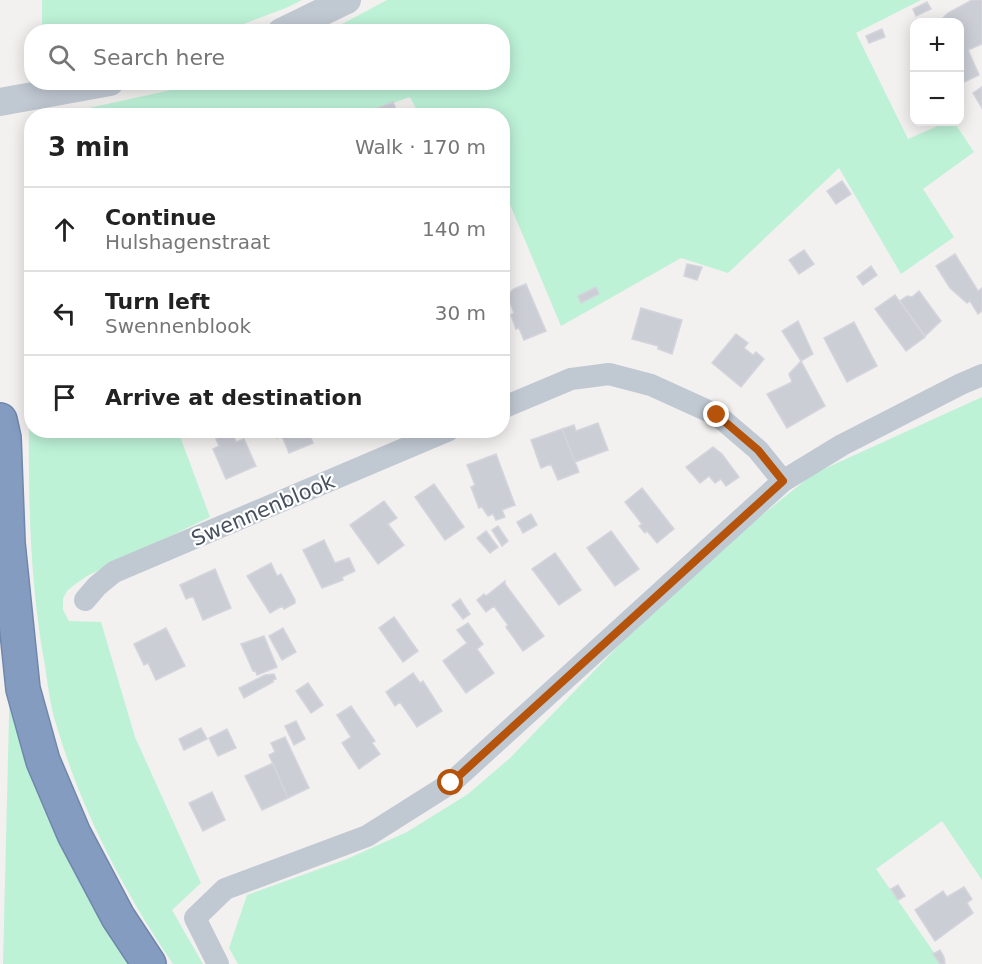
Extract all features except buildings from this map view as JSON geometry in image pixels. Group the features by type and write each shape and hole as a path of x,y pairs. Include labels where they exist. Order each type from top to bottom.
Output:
{"highway":[{"path":"0,420 4,438 8,543 23,688 43,761 74,834 118,917 149,964"}],"street":[{"path":"298,24 347,0"},
{"path":"0,102 66,90"},
{"path":"510,405 571,379 609,374 651,385 717,415 758,450 783,481"},
{"path":"218,964 195,918 225,889 367,836 451,783 783,481 843,446 982,375"},
{"name":"Swennenblook","path":"85,600 97,586 114,573 430,438"}],"green space":[{"path":"42,0 302,0 244,24 42,24"},
{"path":"387,0 921,0 856,33 908,139 938,126 957,126 974,152 923,189 954,237 901,274 839,168 728,273 681,258 561,326 510,205 510,108 416,108 410,97 379,108 89,108 171,90 510,90 510,24 342,24"},
{"path":"982,397 982,880 942,821 876,869 942,964 238,964 229,948 247,895 347,859 407,832 468,794 510,758 624,640 741,532 813,474"},
{"path":"29,438 181,438 210,517 87,576 67,591 63,599 63,610 69,621 101,622 135,737 201,883 172,910 203,964 173,964 137,907 105,848 66,756 49,695 38,619 30,525"},
{"path":"10,676 130,964 3,964"}],"route":[{"path":"451,783 783,481 758,450 717,415"}]}
